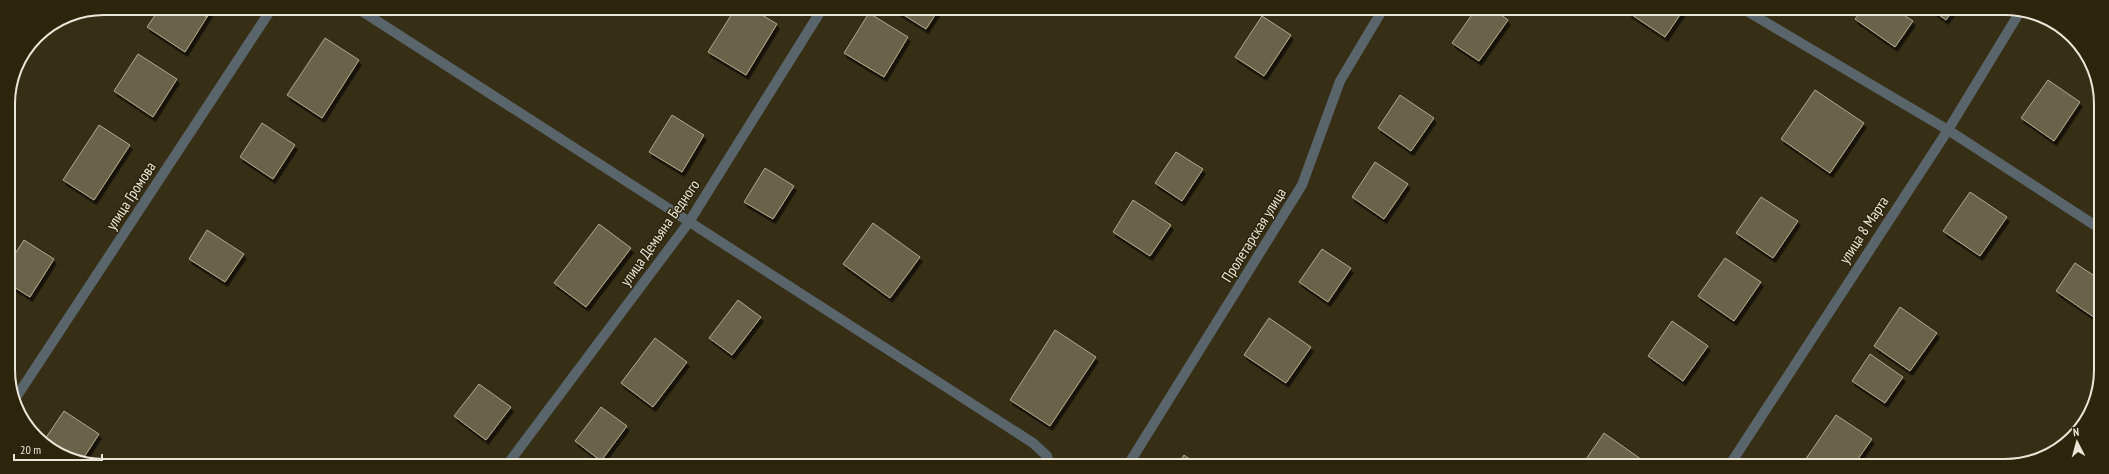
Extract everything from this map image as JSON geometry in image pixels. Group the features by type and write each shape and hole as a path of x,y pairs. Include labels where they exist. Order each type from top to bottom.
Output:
{"street":[{"name":"улица Громова","path":"19,395 267,15"},
{"path":"368,15 1033,443 1047,456 1048,459"},
{"name":"улица Демьяна Бедного","path":"511,459 689,222 818,15"},
{"name":"Пролетарская улица","path":"1132,459 1302,185 1340,81 1379,15"},
{"path":"1753,15 1948,130 2094,225"},
{"name":"улица 8 Марта","path":"1734,459 1948,130 2017,16"}],"building":[{"path":"155,15 204,15 207,17 185,52 147,27"},
{"path":"731,15 762,15 777,24 746,75 708,52"},
{"path":"868,15 872,15 908,37 884,77 844,53"},
{"path":"904,15 935,15 926,29"},
{"path":"1472,15 1501,15 1508,20 1479,61 1452,43"},
{"path":"1632,15 1680,15 1665,37"},
{"path":"1858,15 1904,15 1913,21 1895,47 1855,19"},
{"path":"1939,15 1950,15 1946,20"},
{"path":"1262,16 1291,35 1264,76 1235,57"},
{"path":"325,38 359,60 322,118 287,95"},
{"path":"138,54 177,79 153,117 114,91"},
{"path":"2048,80 2080,102 2054,141 2021,118"},
{"path":"1815,90 1864,123 1830,173 1781,139"},
{"path":"1400,95 1434,118 1411,151 1378,128"},
{"path":"672,115 704,135 682,172 649,152"},
{"path":"262,123 295,145 273,179 240,157"},
{"path":"99,125 130,145 94,200 63,180"},
{"path":"1176,152 1203,169 1182,201 1155,183"},
{"path":"1375,162 1408,184 1384,219 1352,197"},
{"path":"765,168 794,186 773,219 744,202"},
{"path":"1970,192 2007,217 1980,256 1943,231"},
{"path":"1761,197 1798,221 1773,258 1736,233"},
{"path":"1133,200 1171,225 1150,256 1113,232"},
{"path":"873,223 920,257 890,298 843,264"},
{"path":"599,224 631,248 586,307 554,283"},
{"path":"207,230 244,254 225,282 189,259"},
{"path":"24,240 54,259 30,297 15,288 15,254"},
{"path":"1322,249 1351,268 1328,302 1299,282"},
{"path":"1725,258 1761,282 1734,321 1698,296"},
{"path":"2075,263 2094,276 2094,317 2056,291"},
{"path":"738,300 761,317 732,355 709,338"},
{"path":"1900,307 1937,333 1910,371 1874,346"},
{"path":"1269,318 1311,347 1286,383 1244,355"},
{"path":"1672,321 1708,346 1683,381 1648,356"},
{"path":"1055,330 1096,357 1050,426 1010,400"},
{"path":"655,338 687,362 653,407 621,383"},
{"path":"1870,354 1903,377 1885,403 1852,381"},
{"path":"479,384 511,407 486,440 454,416"},
{"path":"601,407 627,426 602,459 598,459 575,441"},
{"path":"64,411 99,434 84,457 65,450 46,437"},
{"path":"1836,415 1872,439 1858,459 1806,459"},
{"path":"1604,433 1641,459 1586,459"},
{"path":"1184,455 1190,459 1181,459"}]}
